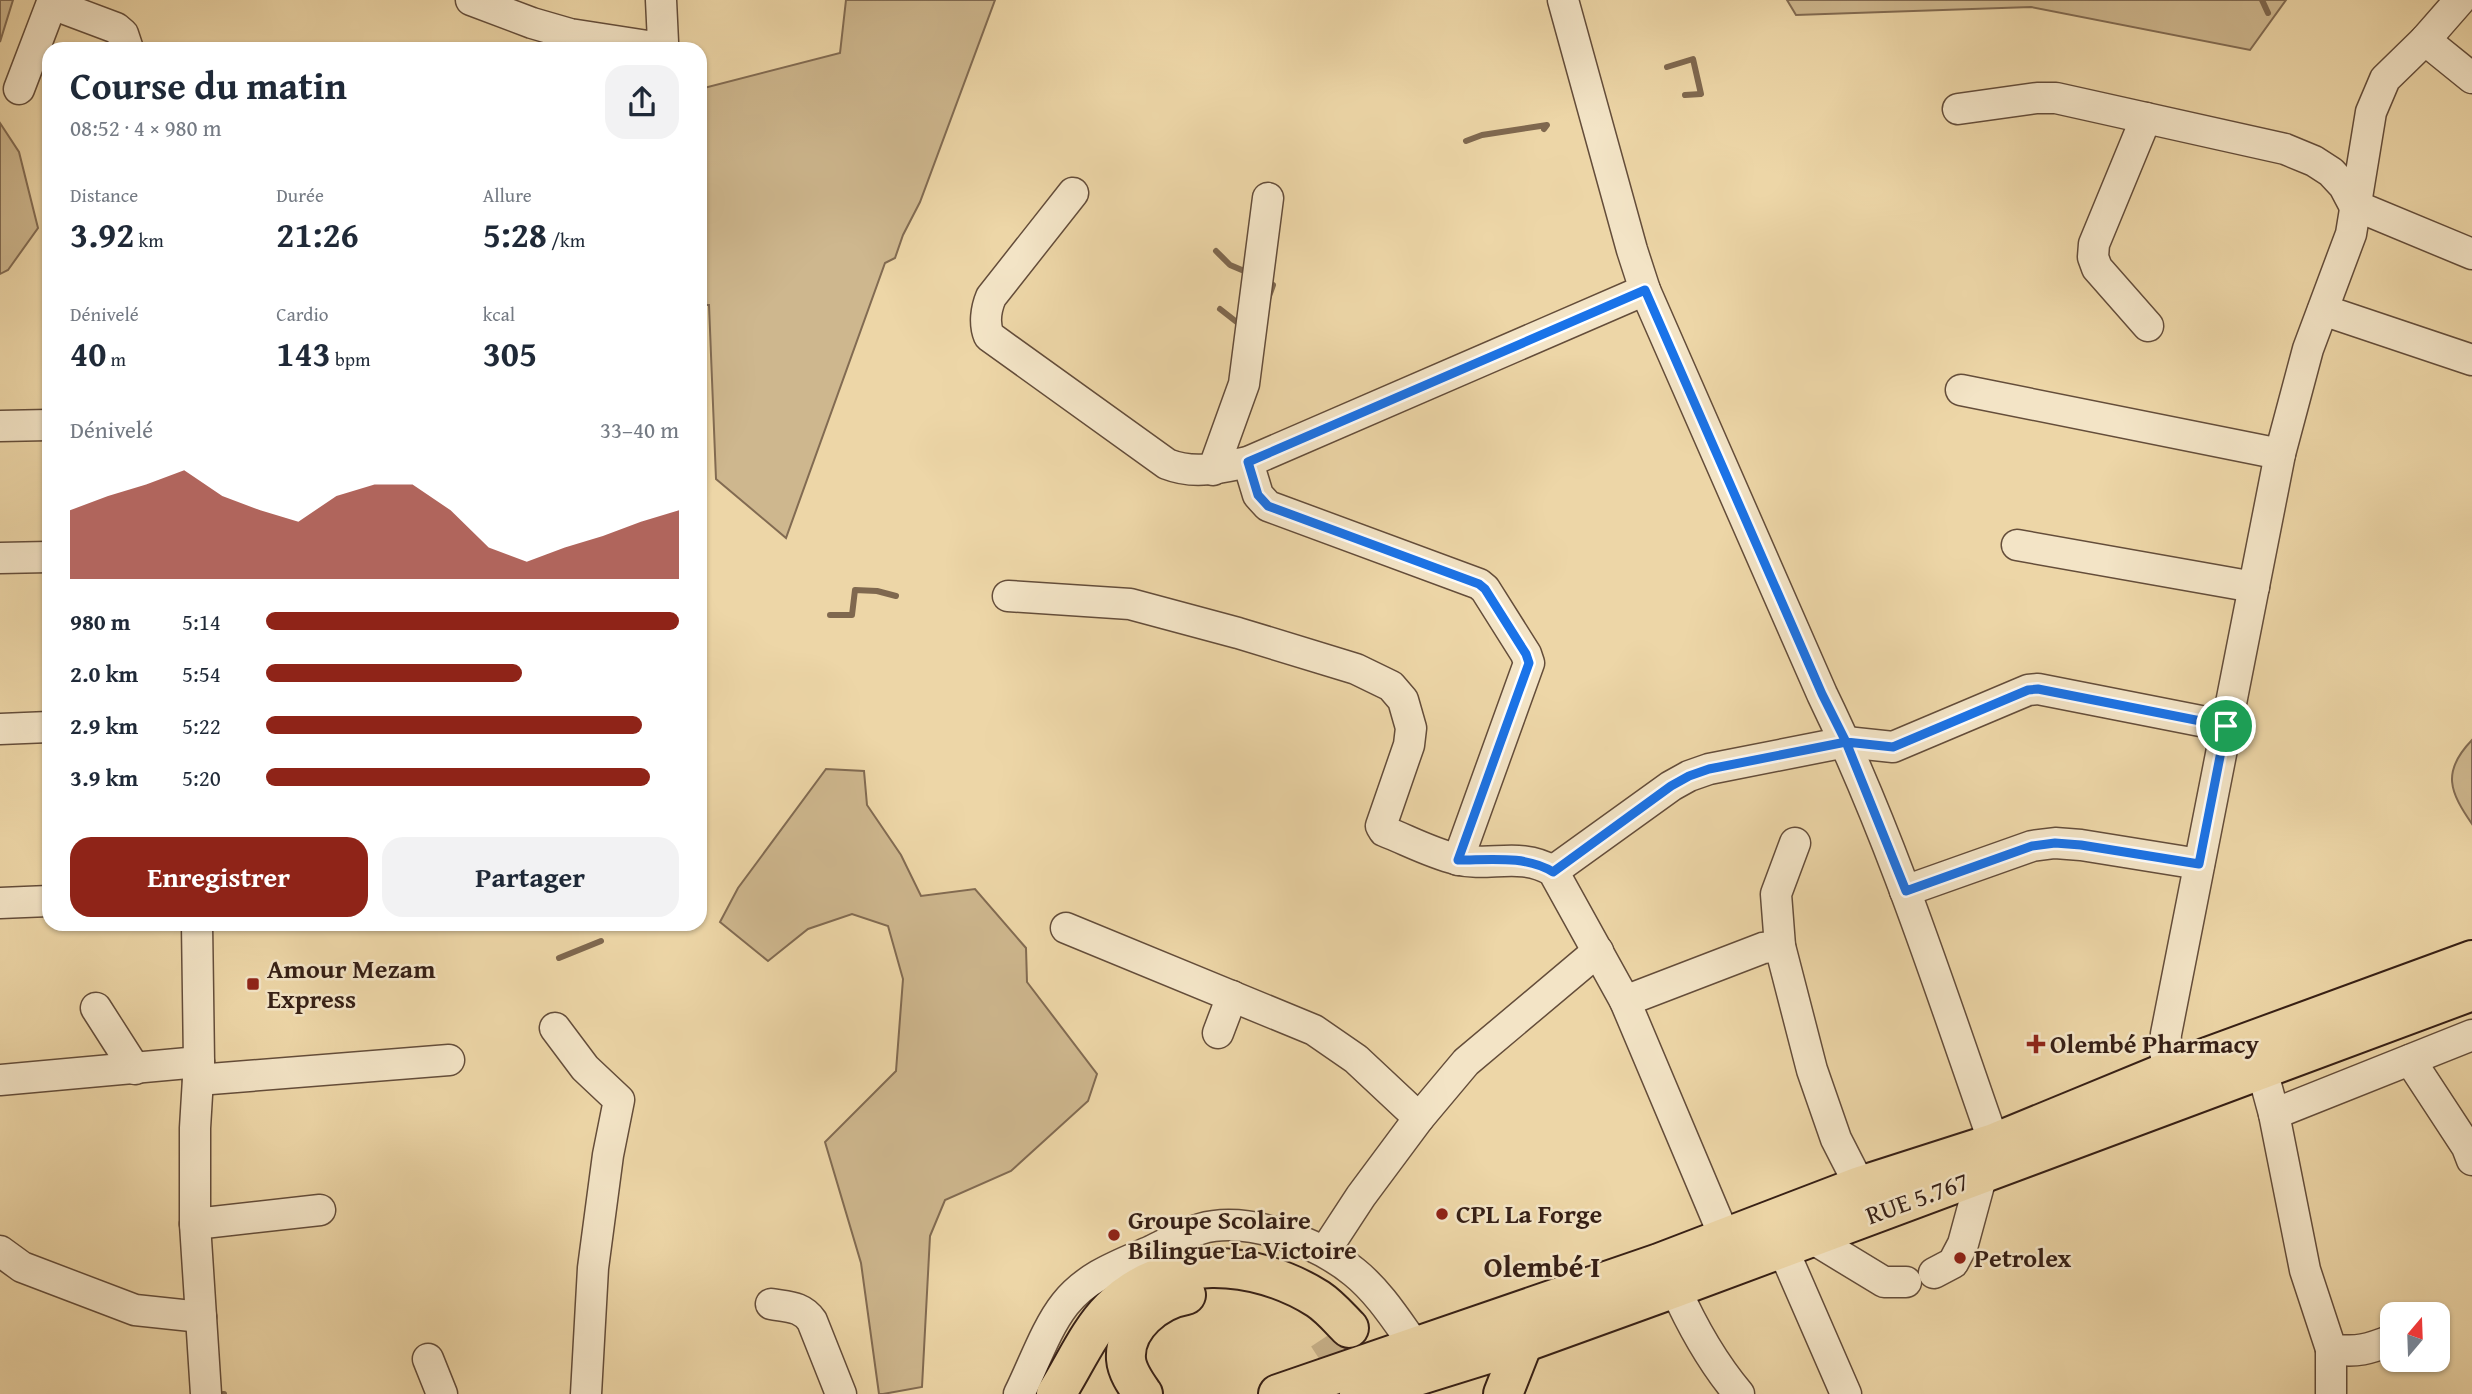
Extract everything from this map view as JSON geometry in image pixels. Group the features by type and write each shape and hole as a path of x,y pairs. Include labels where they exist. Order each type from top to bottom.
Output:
{"highway":[{"path":"1278,1394 1726,1238 1860,1186 1988,1158 2169,1071 2258,1056 2472,960"},
{"name":"RUE 5.767","path":"1359,1394 1523,1343 1675,1288 1796,1242 1988,1158 2258,1056 2472,990"},
{"path":"1056,1394 1094,1330 1112,1309 1141,1285 1182,1270 1221,1266 1263,1273 1320,1300 1338,1332 1259,1298 1215,1291 1177,1297 1147,1313 1133,1329 1126,1359 1133,1379 1143,1394"},
{"path":"1503,1394 1523,1343"}],"street":[{"path":"471,0 570,34 622,42"},
{"path":"661,0 665,36 663,42"},
{"path":"1563,0 1645,290 1822,694 1846,742 1906,891 1988,1158 1963,1244 1953,1263 1934,1273"},
{"path":"2169,1071 2165,1051 2166,1034 2280,454 2308,349 2351,234 2371,112 2385,79 2425,40 2460,0"},
{"path":"19,89 53,2 116,28 123,34 126,42"},
{"path":"2425,40 2472,78"},
{"path":"1958,108 2037,97 2056,98 2285,149 2314,161 2331,172 2344,186 2354,205 2472,254"},
{"path":"2146,118 2094,244 2094,257 2097,268 2148,326"},
{"path":"1073,193 991,297 987,306 986,329 989,336 1167,464 1182,470 1213,470 1248,462 1645,290"},
{"path":"1213,470 1244,384 1268,198"},
{"path":"2323,310 2472,360"},
{"path":"1961,390 2280,454"},
{"path":"0,426 42,425"},
{"path":"1248,462 1258,495 1268,506 1479,584 1485,589 1526,654 1529,663 1458,860"},
{"path":"2017,545 2254,587"},
{"path":"0,558 42,557"},
{"path":"1008,596 1130,604 1356,669 1391,686 1403,700 1411,728 1409,745 1381,826 1384,831 1458,860 1526,861 1540,863 1553,872 1625,1001 1726,1238"},
{"path":"1553,872 1671,786 1689,776 1709,769 1846,742 1893,747 2028,690 2038,689 2226,726"},
{"path":"0,729 42,727"},
{"path":"1794,843 1776,894 1780,946 1812,1070 1836,1139 1860,1186"},
{"path":"1906,891 2032,846 2055,843 2199,864"},
{"path":"0,902 42,901"},
{"path":"1066,928 1314,1030 1356,1059 1419,1118"},
{"path":"197,931 199,1071 195,1128 195,1224 206,1394"},
{"path":"1625,1001 1763,948 1780,946"},
{"path":"1325,1251 1361,1196 1419,1118 1466,1062 1598,951"},
{"path":"1218,1033 1232,996"},
{"path":"96,1008 135,1069"},
{"path":"555,1028 585,1068 620,1100 608,1155 593,1268 586,1394"},
{"path":"2274,1114 2472,1035"},
{"path":"2258,1056 2274,1114 2305,1270 2331,1349 2331,1394"},
{"path":"0,1080 135,1069 199,1071 449,1060"},
{"path":"2410,1060 2467,1147 2472,1160"},
{"path":"195,1224 320,1210"},
{"path":"1019,1394 1063,1306 1080,1287 1101,1273 1199,1229 1221,1225 1264,1229 1325,1251 1356,1273 1415,1346"},
{"path":"1796,1242 1884,1282 1906,1282"},
{"path":"1796,1242 1846,1394"},
{"path":"0,1251 22,1267 135,1310 201,1317"},
{"path":"1675,1288 1693,1326 1724,1377 1739,1394"},
{"path":"771,1304 798,1308 806,1312 841,1394"},
{"path":"2331,1349 2365,1351 2380,1345"},
{"path":"428,1359 442,1394"}],"shaded area":[{"path":"0,0 13,0 0,42"},
{"path":"846,0 995,0 920,202 895,258 885,263 786,538 716,479 707,305 707,87 840,53"},
{"path":"1787,0 2286,0 2250,50 2031,7 1796,15"},
{"path":"0,123 19,152 38,228 8,270 0,274"},
{"path":"2472,740 2472,824 2458,802 2452,782 2456,762"},
{"path":"826,769 864,771 867,805 901,855 921,896 975,889 1026,948 1027,982 1097,1074 1088,1101 1011,1171 945,1200 930,1236 922,1387 883,1394 879,1394 861,1263 825,1142 896,1071 903,979 888,926 852,914 808,929 768,961 720,922 738,888"}],"waterway":[{"path":"2262,0 2268,13"},
{"path":"1667,67 1693,59 1701,94 1685,95"},
{"path":"1466,141 1482,135 1547,125 1544,129"},
{"path":"1216,251 1230,265 1249,273"},
{"path":"1265,281 1273,285 1268,299"},
{"path":"1220,309 1243,327"},
{"path":"830,615 852,615 855,590 877,591 896,596"},
{"path":"559,958 601,941"}],"tunnel":[{"path":"1327,1336 1365,1394"}],"place":[{"name":"Amour Mezam Express","path":"253,984"},
{"name":"Olembé Pharmacy","path":"2036,1044"},
{"name":"CPL La Forge","path":"1442,1214"},
{"name":"Groupe Scolaire Bilingue La Victoire","path":"1114,1235"},
{"name":"Petrolex","path":"1960,1258"}],"district":[{"name":"Olembé I","path":"1542,1267"}],"route":[{"path":"2226,726 2038,689 2028,690 1893,747 1846,742 1822,694 1645,290 1248,462 1258,495 1268,506 1479,584 1485,589 1526,654 1529,663 1458,860 1526,861 1540,863 1553,872 1671,786 1689,776 1709,769 1846,742 1906,891 2032,846 2055,843 2199,864 2226,726"}]}
